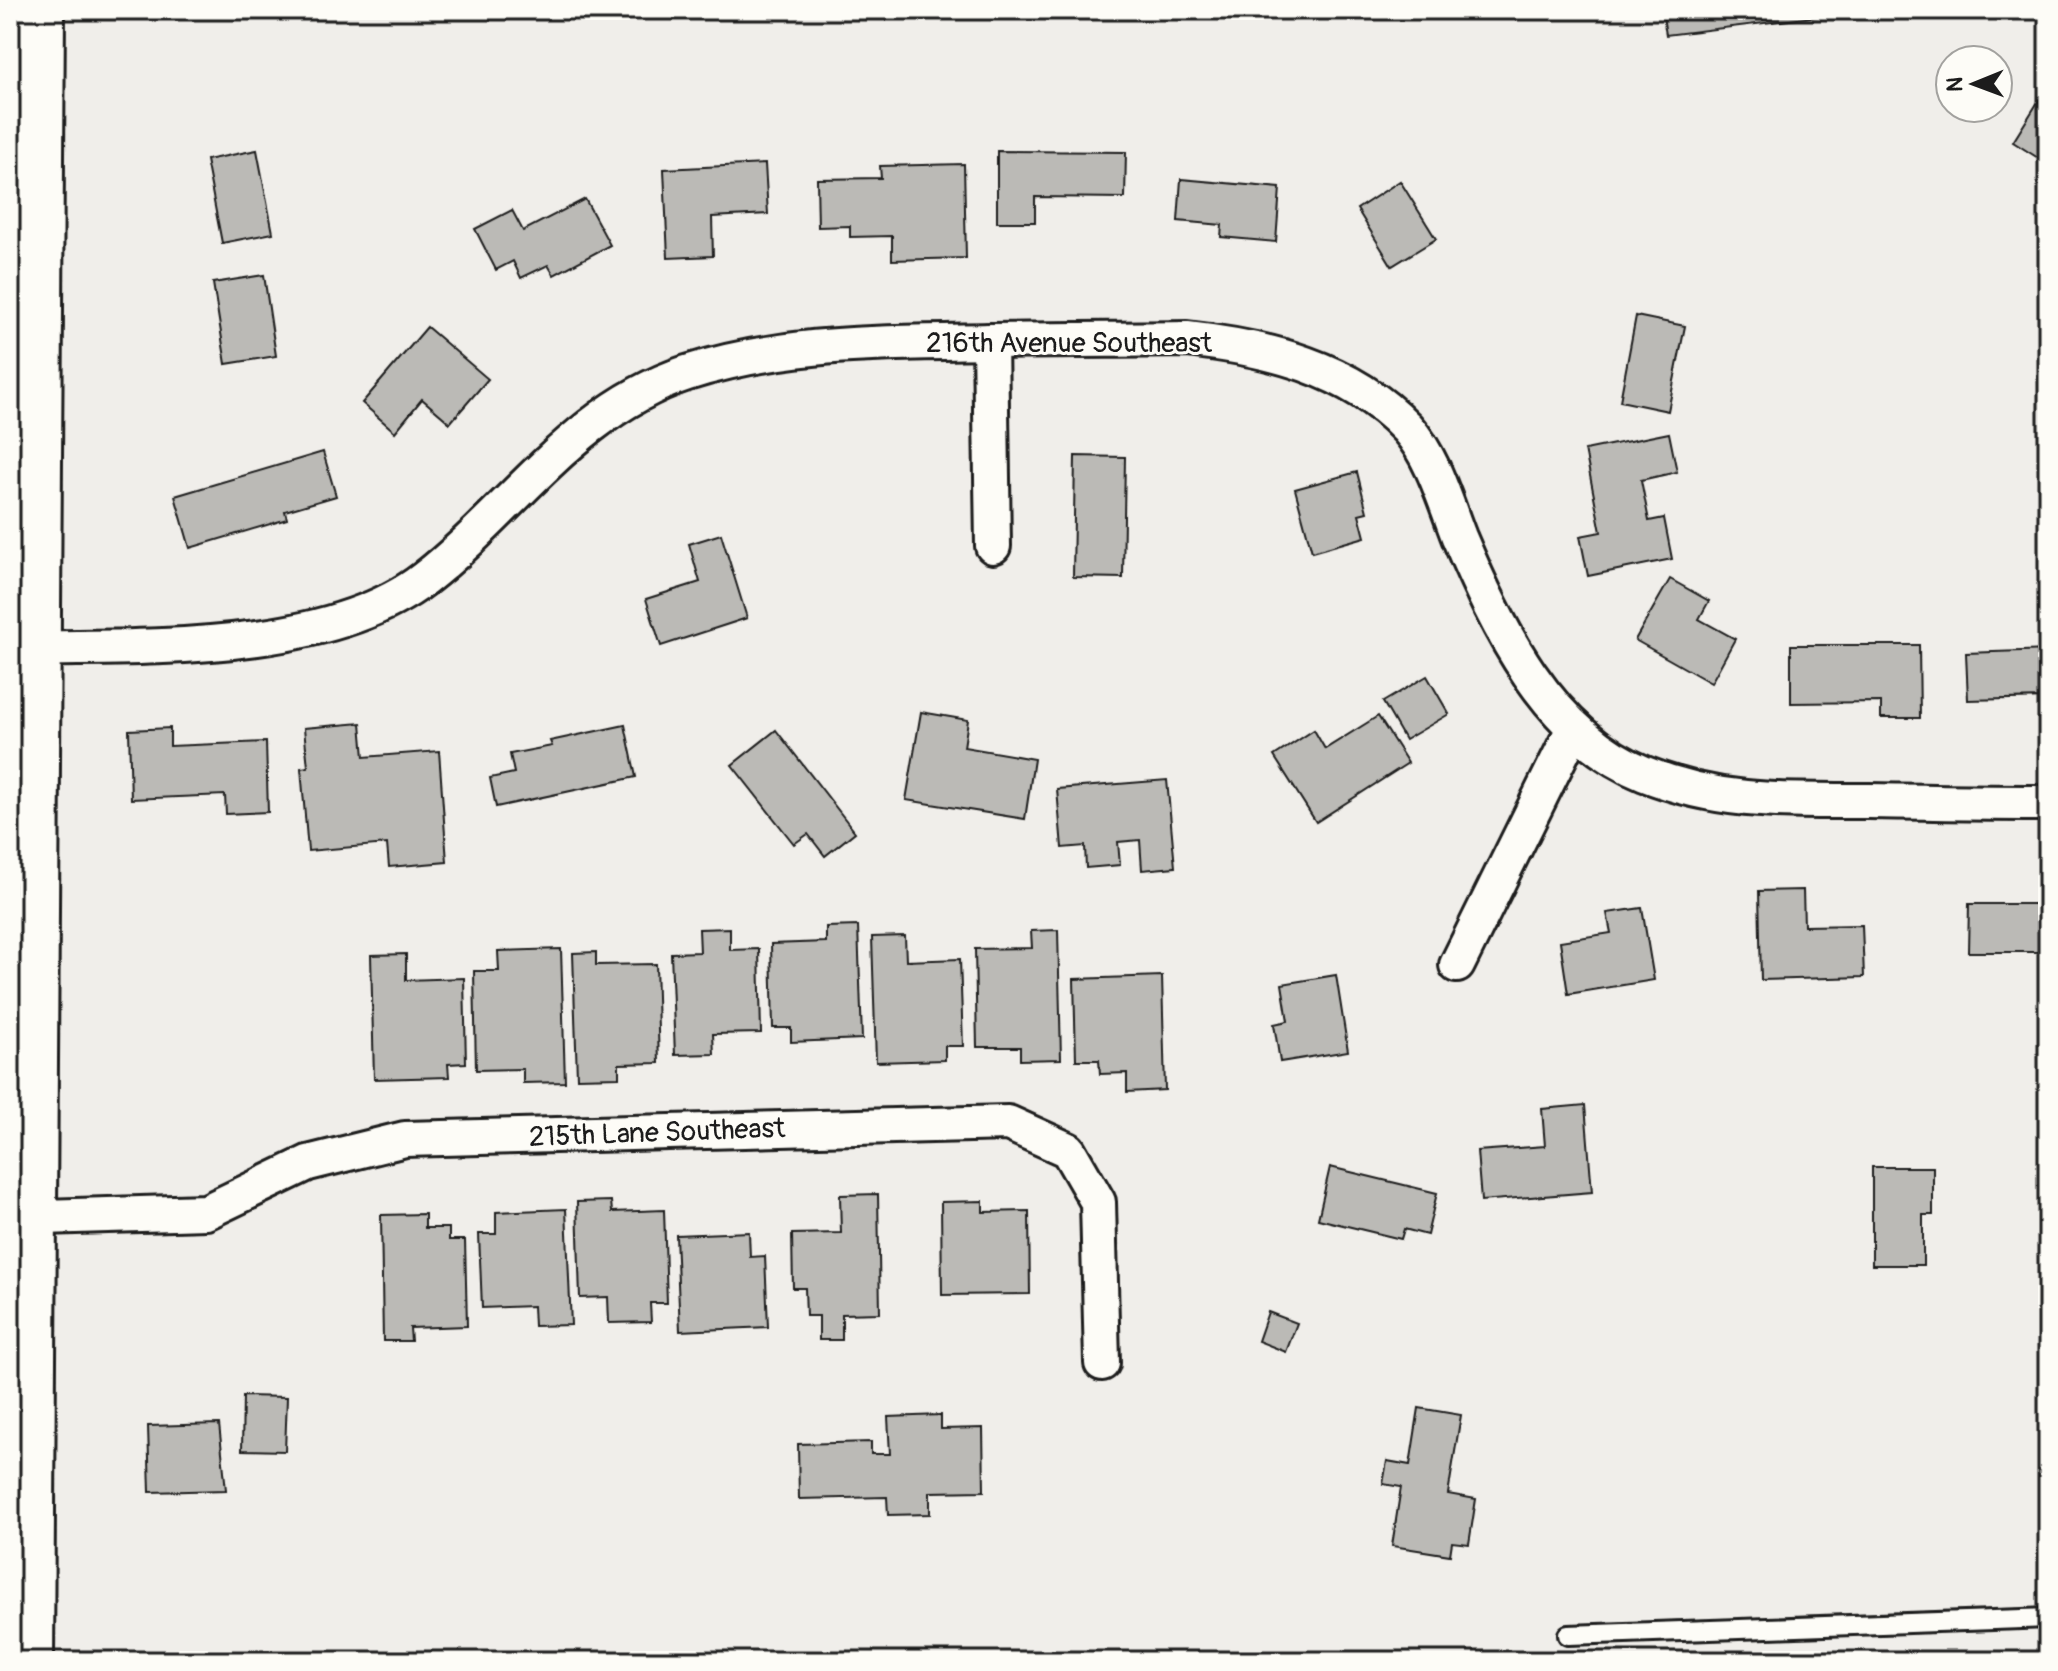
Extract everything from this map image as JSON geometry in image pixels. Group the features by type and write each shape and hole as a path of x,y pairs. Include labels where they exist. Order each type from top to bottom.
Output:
{"street":[{"path":"31,1661 22,1217 25,649 42,10"},
{"name":"216th Avenue Southeast","path":"25,649 233,641 329,625 384,604 423,580 584,428 623,401 687,373 827,344 1187,339 1240,345 1293,357 1381,403 1410,431 1435,475 1493,614 1532,677 1574,728 1643,773 1741,800 2048,803"},
{"path":"990,341 993,546"},
{"path":"1457,965 1574,728"},
{"name":"215th Lane Southeast","path":"22,1217 206,1212 308,1163 405,1139 1008,1123 1068,1150 1098,1202 1102,1363"}],"lane":[{"path":"1568,1635 2048,1618"}],"building":[{"path":"1662,10 1827,10 1822,16 1666,35"},
{"path":"2048,90 2046,163 2013,142"},
{"path":"257,150 273,233 222,243 206,160"},
{"path":"997,151 1126,152 1125,198 1035,197 1035,222 997,222"},
{"path":"765,164 768,214 712,217 713,256 668,258 664,169"},
{"path":"964,164 966,258 892,260 892,236 850,237 850,226 818,227 817,179 881,178 880,166"},
{"path":"1181,179 1280,188 1276,242 1221,237 1222,225 1178,221"},
{"path":"1400,181 1436,239 1392,266 1357,209"},
{"path":"585,199 610,245 554,275 548,265 521,278 513,261 496,270 475,229 512,210 523,231"},
{"path":"264,275 276,356 226,364 213,283"},
{"path":"1636,316 1685,326 1668,411 1620,401"},
{"path":"427,327 488,379 450,423 422,399 395,432 362,403"},
{"path":"1669,433 1677,472 1641,480 1649,521 1664,518 1672,559 1588,576 1580,536 1601,532 1585,450"},
{"path":"323,452 336,496 285,511 287,519 190,548 175,496"},
{"path":"1075,456 1125,457 1123,578 1073,577"},
{"path":"1357,472 1367,512 1359,514 1365,537 1312,552 1295,489"},
{"path":"721,534 747,618 661,646 646,599 700,582 689,544"},
{"path":"1670,579 1709,601 1699,619 1735,639 1711,683 1635,640"},
{"path":"1791,645 1919,645 1920,718 1881,718 1881,702 1791,703"},
{"path":"2048,650 2048,698 1968,700 1966,653"},
{"path":"1427,676 1449,714 1405,740 1383,702"},
{"path":"921,712 968,720 964,747 1034,759 1025,819 906,800"},
{"path":"1378,716 1408,763 1316,822 1274,756 1314,730 1325,749"},
{"path":"361,723 364,757 439,751 447,862 389,867 387,844 308,851 301,768 308,767 304,728"},
{"path":"625,725 636,777 496,807 490,778 514,773 510,754 552,746 550,741"},
{"path":"170,728 170,746 266,742 268,812 226,814 225,795 131,799 129,730"},
{"path":"776,730 855,832 825,856 808,834 794,844 732,765"},
{"path":"1167,780 1175,867 1142,870 1140,840 1118,842 1120,865 1086,868 1085,846 1062,848 1057,789"},
{"path":"1803,890 1804,926 1862,925 1864,977 1761,980 1759,891"},
{"path":"1969,904 2048,904 2048,952 1968,952"},
{"path":"1642,908 1654,980 1568,994 1560,941 1611,933 1607,913"},
{"path":"858,926 862,1039 791,1042 791,1028 773,1028 771,944 826,942 826,927"},
{"path":"730,928 730,950 759,949 761,1033 713,1034 714,1054 675,1055 671,953 700,952 699,929"},
{"path":"1058,930 1061,1059 1020,1060 1020,1047 977,1047 975,949 1032,948 1031,931"},
{"path":"905,936 906,961 960,959 963,1046 945,1046 945,1060 876,1062 872,937"},
{"path":"561,949 565,1082 523,1083 523,1069 476,1070 474,971 499,971 498,951"},
{"path":"596,952 596,965 656,964 659,1063 619,1064 619,1077 577,1078 573,953"},
{"path":"406,954 406,980 464,978 466,1063 448,1064 449,1077 374,1079 371,955"},
{"path":"1336,975 1348,1051 1280,1062 1274,1024 1288,1021 1282,984"},
{"path":"1162,976 1165,1090 1127,1092 1127,1073 1100,1074 1099,1060 1076,1060 1074,979"},
{"path":"1585,1105 1592,1192 1481,1201 1477,1151 1545,1146 1542,1109"},
{"path":"1330,1167 1437,1193 1427,1235 1404,1229 1401,1239 1318,1219"},
{"path":"1872,1167 1933,1167 1933,1215 1923,1215 1923,1265 1872,1265"},
{"path":"878,1194 880,1313 842,1314 842,1340 819,1340 819,1316 806,1316 805,1288 793,1288 792,1234 841,1233 840,1195"},
{"path":"611,1201 612,1212 664,1210 667,1303 650,1303 651,1322 609,1323 608,1297 580,1298 577,1202"},
{"path":"983,1201 983,1212 1029,1211 1030,1294 942,1295 941,1202"},
{"path":"566,1209 571,1325 534,1326 533,1306 482,1308 479,1234 496,1234 496,1212"},
{"path":"425,1214 425,1228 449,1228 449,1240 465,1240 467,1326 410,1328 411,1341 383,1341 381,1215"},
{"path":"749,1232 750,1257 765,1256 768,1327 680,1331 676,1235"},
{"path":"1268,1312 1297,1323 1286,1352 1258,1341"},
{"path":"243,1396 287,1397 285,1451 242,1450"},
{"path":"1419,1408 1461,1415 1448,1494 1476,1499 1469,1544 1452,1542 1450,1555 1392,1546 1401,1487 1383,1484 1387,1461 1410,1465"},
{"path":"941,1415 941,1429 983,1428 984,1491 930,1492 930,1514 888,1515 887,1497 799,1499 798,1444 871,1442 871,1454 890,1454 888,1417"},
{"path":"219,1424 226,1490 150,1492 148,1426"}]}
